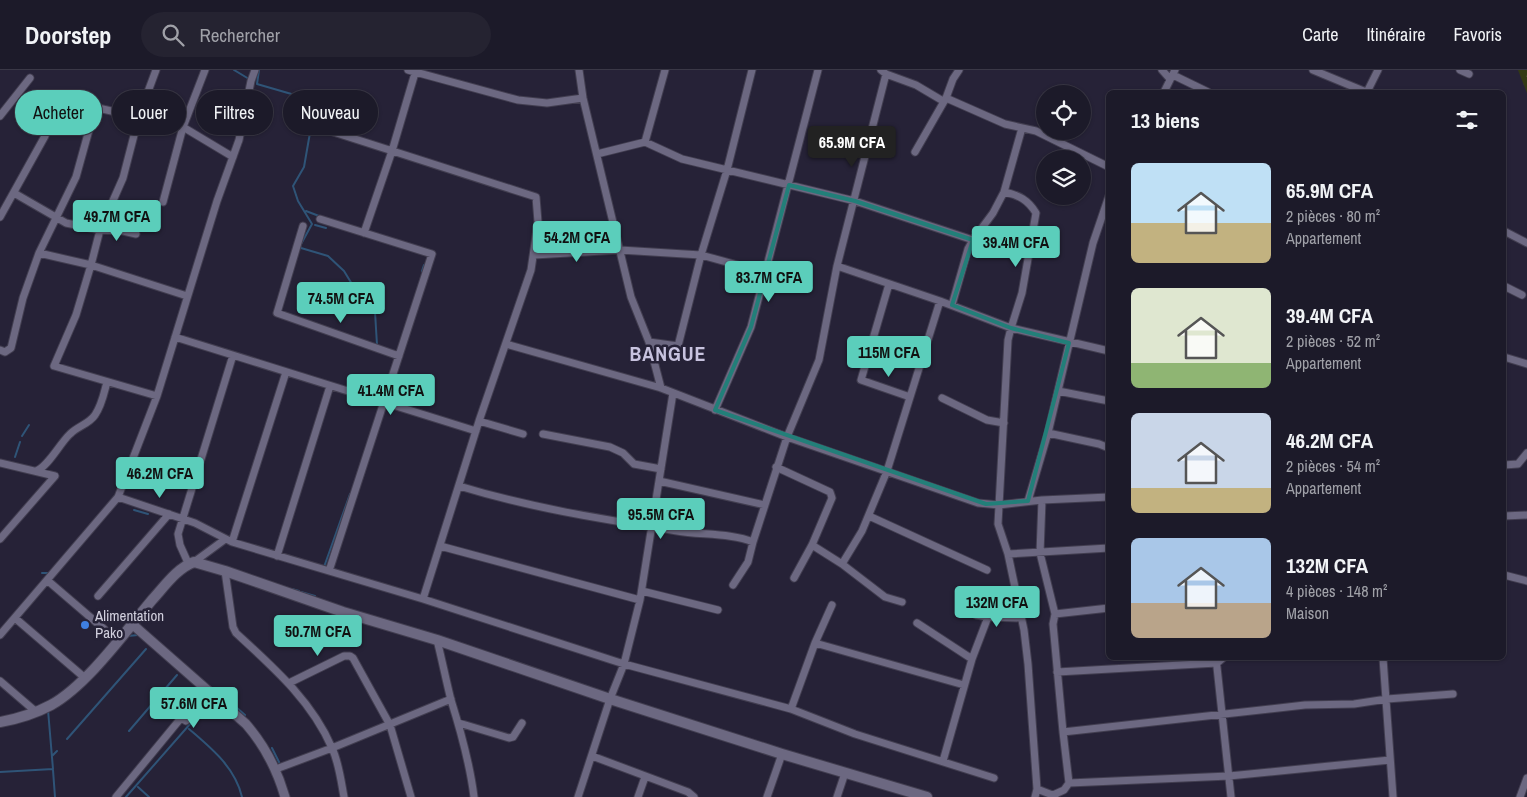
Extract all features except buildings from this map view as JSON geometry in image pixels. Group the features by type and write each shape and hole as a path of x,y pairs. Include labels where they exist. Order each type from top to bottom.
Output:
{"main road":[{"path":"0,722 49,706 85,678 168,582 192,563 225,571 343,612 437,640 610,699 845,773 900,793 927,797"}],"street":[{"path":"149,90 156,70"},
{"path":"186,119 205,70"},
{"path":"0,635 118,497 157,396 217,201 243,125 248,95 255,70"},
{"path":"408,70 518,100 547,103 583,98"},
{"path":"579,70 583,98 631,297 649,342 661,388"},
{"path":"645,142 665,70"},
{"path":"649,342 678,346 727,170 752,70"},
{"path":"715,410 751,327 818,70"},
{"path":"915,152 959,70"},
{"path":"1162,70 1204,90"},
{"path":"1313,70 1362,90"},
{"path":"1368,90 1378,70"},
{"path":"1460,70 1469,74"},
{"path":"364,233 392,151 415,72"},
{"path":"733,585 749,559 786,437 819,360 837,266 855,201 884,72 916,85 944,100 1005,124 1043,135 1106,166"},
{"path":"1165,90 1173,75"},
{"path":"0,116 30,78"},
{"path":"0,350 5,352 10,348 23,298 39,253 78,172 95,110 100,107 112,110"},
{"path":"952,305 968,249 993,213 1004,192 1022,128"},
{"path":"186,129 233,157"},
{"path":"134,135 123,178 100,230 78,310 54,366 157,396"},
{"path":"163,202 181,135"},
{"path":"342,135 536,197 538,222 528,282 479,421 423,599"},
{"path":"0,217 45,136"},
{"path":"596,154 645,142 682,158 855,201 973,240"},
{"path":"1004,192 1023,198 1036,213 1022,293 1010,328 999,505 999,529 1008,554 1028,664 1037,789 1035,797"},
{"path":"14,193 70,224 136,234"},
{"path":"1028,501 1048,434 1093,244 1106,205"},
{"path":"320,219 432,254 329,571"},
{"path":"303,226 277,313 399,356"},
{"path":"1506,232 1527,243"},
{"path":"534,255 620,250 702,255 766,273"},
{"path":"39,253 91,265 188,296"},
{"path":"837,266 952,305 1010,328 1105,350"},
{"path":"889,284 861,380 910,397"},
{"path":"1506,287 1522,295"},
{"path":"842,564 862,531 886,471 940,301"},
{"path":"175,337 476,431"},
{"path":"506,344 661,388 786,437 978,503 999,505 1028,501 1106,497"},
{"path":"224,540 192,563 180,545 178,534 233,356"},
{"path":"1506,358 1527,364"},
{"path":"232,542 286,372"},
{"path":"36,471 39,471 70,434 87,423 96,414 107,382"},
{"path":"277,556 330,386"},
{"path":"1058,391 1106,400"},
{"path":"578,797 610,699 624,664 640,600 673,393"},
{"path":"942,398 987,420 1004,423"},
{"path":"479,421 523,434"},
{"path":"543,434 610,447 623,453 634,464 661,469"},
{"path":"1048,434 1106,447"},
{"path":"1506,465 1518,464 1527,453"},
{"path":"0,463 55,476 0,539"},
{"path":"776,467 832,494 812,545 794,578"},
{"path":"659,481 764,505"},
{"path":"459,486 563,513 652,527 742,538 753,542"},
{"path":"118,497 195,522 224,540 423,599 624,664 790,709 855,734 994,778"},
{"path":"1037,789 1056,796 1069,783 1053,624 1055,614 1040,553 1042,500"},
{"path":"98,596 169,514"},
{"path":"1506,516 1527,515"},
{"path":"869,516 987,570"},
{"path":"812,545 842,564 884,597 902,602"},
{"path":"440,546 640,600"},
{"path":"1008,554 1106,548"},
{"path":"225,571 233,627 289,683 319,722 332,748 344,797"},
{"path":"1506,576 1527,581"},
{"path":"47,580 118,641"},
{"path":"642,590 718,610"},
{"path":"790,709 815,643 832,605"},
{"path":"1055,614 1106,608"},
{"path":"976,615 1021,618"},
{"path":"943,761 972,659 988,617"},
{"path":"15,618 85,678"},
{"path":"917,623 972,659"},
{"path":"132,624 254,733 276,769 285,797"},
{"path":"437,640 459,724 474,797"},
{"path":"815,643 964,685"},
{"path":"289,683 344,656 354,658 390,725 412,797"},
{"path":"1057,672 1216,660 1232,797"},
{"path":"1383,660 1393,797"},
{"path":"0,681 35,711"},
{"path":"116,797 181,718 186,721 190,718 190,715 182,709 184,706 190,708 207,690"},
{"path":"1063,732 1306,705 1354,704 1387,699 1453,694"},
{"path":"276,769 451,699"},
{"path":"459,724 509,738 513,737 522,723"},
{"path":"767,797 782,754"},
{"path":"592,756 688,792 694,797"},
{"path":"1069,783 1229,776 1390,760"},
{"path":"837,797 845,773"},
{"path":"638,797 644,777"},
{"path":"1520,797 1527,778"}],"highlighted area":[{"path":"789,185 855,201 973,240 952,305 1011,328 1069,343 1028,501 986,504 715,410 751,327"}],"green space":[{"path":"1518,70 1527,70 1527,93"}],"waterway":[{"path":"234,70 249,79"},
{"path":"259,70 257,84 283,92"},
{"path":"310,135 304,167 293,186 298,201 312,224 300,246 301,248 328,256 344,271 355,289 374,295 377,345"},
{"path":"306,211 319,216"},
{"path":"315,225 326,228"},
{"path":"422,271 424,265"},
{"path":"381,400 382,393"},
{"path":"22,436 29,425"},
{"path":"15,457 20,442"},
{"path":"324,567 350,494"},
{"path":"134,510 148,514"},
{"path":"42,573 49,573"},
{"path":"292,589 299,591"},
{"path":"301,592 315,596"},
{"path":"128,636 138,635"},
{"path":"67,739 146,649"},
{"path":"129,731 177,675"},
{"path":"126,797 212,699"},
{"path":"228,700 245,715"},
{"path":"0,772 53,769 48,710"},
{"path":"189,729 214,751 228,767 239,786 242,797"},
{"path":"272,748 279,762"},
{"path":"52,756 57,751"},
{"path":"53,770 55,797"},
{"path":"138,787 149,797"}],"place":[{"name":"Alimentation Pako","path":"85,625"}],"district":[{"name":"BANGUE","path":"668,354"}]}
